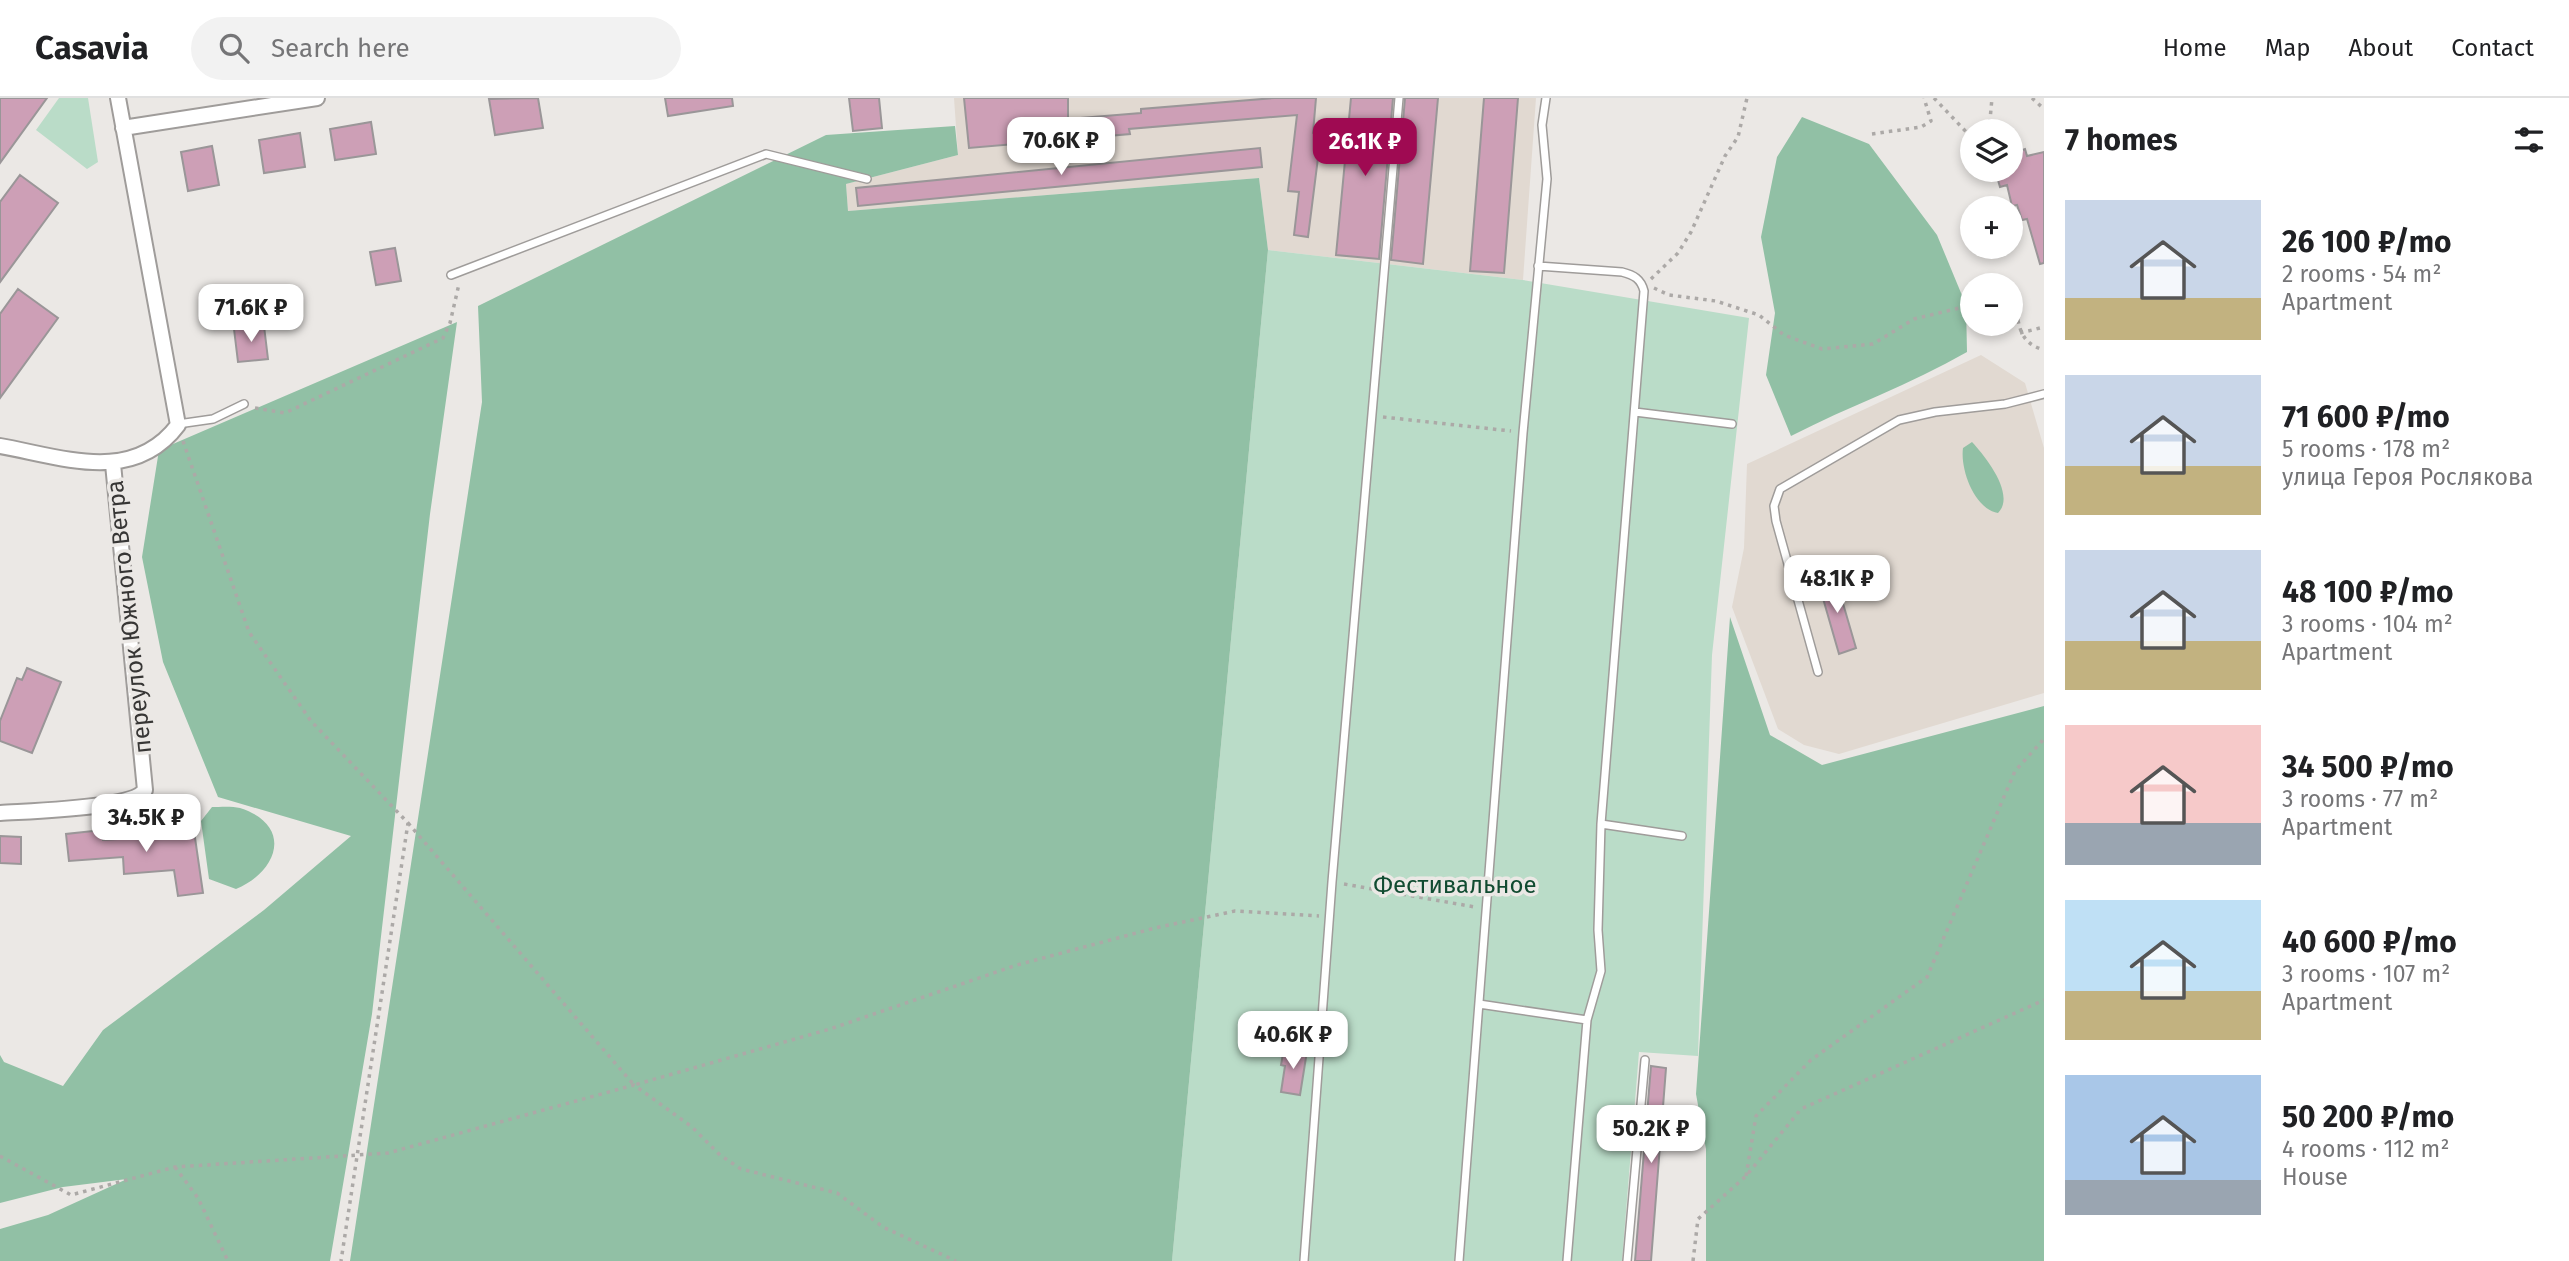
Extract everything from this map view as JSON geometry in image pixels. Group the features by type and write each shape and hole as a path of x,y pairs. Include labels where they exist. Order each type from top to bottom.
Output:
{"street":[{"path":"0,446 105,465 150,450 178,425 118,98"},
{"path":"123,128 317,98"},
{"name":"переулок Южного Ветра","path":"0,813 92,806 136,798 145,790 113,464"}],"lane":[{"path":"1304,1261 1332,882 1399,98"},
{"path":"1459,1261 1523,433 1547,179 1542,125 1546,98"},
{"path":"450,275 766,154 867,179"},
{"path":"1538,266 1634,275 1642,283 1644,302 1601,824 1598,930 1601,971 1587,1020 1567,1261"},
{"path":"1818,672 1776,521 1774,506 1780,489 1899,420 1935,412 2005,404 2044,394"},
{"path":"178,425 213,419 244,404"},
{"path":"1635,412 1732,424"},
{"path":"1601,824 1682,836"},
{"path":"1479,1004 1587,1020"},
{"path":"1627,1261 1645,1060"}],"path":[{"path":"1642,283 1654,277 1670,261 1691,232 1725,156 1738,137 1747,98"},
{"path":"1872,134 1921,127 1931,121 1924,98"},
{"path":"1934,98 1960,125"},
{"path":"1990,119 1992,98"},
{"path":"2032,98 2044,109"},
{"path":"244,404 285,413 443,338 450,323 460,271"},
{"path":"1642,283 1669,295 1716,301 1759,315 1784,335 1822,349 1873,344 1914,319 1960,308"},
{"path":"2023,332 2044,327"},
{"path":"2023,336 2032,347 2044,350"},
{"path":"1374,415 1523,433"},
{"path":"178,425 249,632 311,721 408,823 634,1085 692,1127 720,1155 741,1169 837,1193 883,1227 956,1261"},
{"path":"1746,1175 1755,1116 1811,1060 1927,977 2015,771 2044,739"},
{"path":"341,1261 408,823"},
{"path":"1332,882 1487,909"},
{"path":"0,1156 71,1195 175,1167 388,1153 448,1139 830,1029 1017,965 1155,928 1235,911 1331,917"},
{"path":"1693,1261 1698,1219 1746,1175 1801,1109 2044,1000"},
{"path":"175,1167 198,1198 228,1261"}],"shaded area":[{"path":"954,98 1536,98 1523,280 1268,250 1259,178 848,211 846,184 958,155"},
{"path":"1981,355 2025,383 2044,448 2044,693 1839,754 1804,745 1778,729 1732,607 1744,548 1747,464"}],"green space":[{"path":"59,98 88,98 98,162 87,169 36,130"},
{"path":"1802,117 1869,144 1937,235 1960,291 1960,336 1967,336 1967,352 1924,375 1791,436 1766,375 1775,313 1761,237 1777,157"},
{"path":"955,126 958,155 846,184 848,211 1259,178 1268,250 1172,1261 350,1261 482,402 478,306 826,135"},
{"name":"Фестивальное","path":"1268,250 1523,280 1749,318 1712,655 1698,1056 1639,1052 1622,1261 1172,1261"},
{"path":"457,322 430,514 372,1014 330,1261 0,1261 0,1229 48,1215 127,1179 63,1187 0,1203 0,1055 4,1062 63,1086 103,1030 264,910 351,836 218,797 163,662 142,557 159,450"},
{"path":"1972,442 1997,476 2004,496 1998,513 1982,504 1966,477 1963,448"},
{"path":"1730,617 1770,735 1822,765 2044,706 2044,1261 1706,1261 1706,1149 1696,1094"},
{"path":"212,807 237,807 257,816 268,825 273,836 274,848 270,860 251,881 236,889 209,879 201,821"}],"building":[{"path":"0,98 47,98 0,163"},
{"path":"538,98 543,128 495,135 489,99"},
{"path":"665,98 732,98 733,106 668,116"},
{"path":"849,98 879,98 882,128 853,131"},
{"path":"964,98 1068,98 1068,119 1141,113 1141,109 1274,98 1316,98 1313,133 1321,134 1308,237 1294,235 1299,192 1288,191 1297,115 1129,129 1130,134 969,148"},
{"path":"1351,98 1393,98 1379,259 1336,255"},
{"path":"1405,98 1438,98 1423,264 1391,260"},
{"path":"1484,98 1518,98 1504,273 1470,271"},
{"path":"371,122 376,154 335,160 330,129"},
{"path":"300,133 305,167 264,173 259,140"},
{"path":"212,146 219,185 188,191 181,152"},
{"path":"1260,148 1262,167 858,206 856,188"},
{"path":"2023,150 2027,156 2044,152 2044,263 2040,264 2027,219 2023,220 2023,196 2010,196 2007,185 2000,187 1999,182 2023,182"},
{"path":"20,175 58,203 0,282 0,202"},
{"path":"395,248 401,281 376,285 370,252"},
{"path":"18,289 58,318 0,398 0,314"},
{"path":"264,326 268,359 238,362 234,329"},
{"path":"1835,576 1856,648 1839,654 1818,581"},
{"path":"27,668 61,682 32,753 0,741 0,721 17,678 22,680"},
{"path":"193,824 203,893 178,896 174,870 124,874 123,857 69,861 66,834 102,830 103,840 163,836 161,828"},
{"path":"0,836 21,837 21,864 0,863"},
{"path":"1284,1048 1307,1051 1300,1095 1281,1092 1285,1066 1281,1065"},
{"path":"1651,1066 1666,1068 1651,1261 1635,1261"}]}
